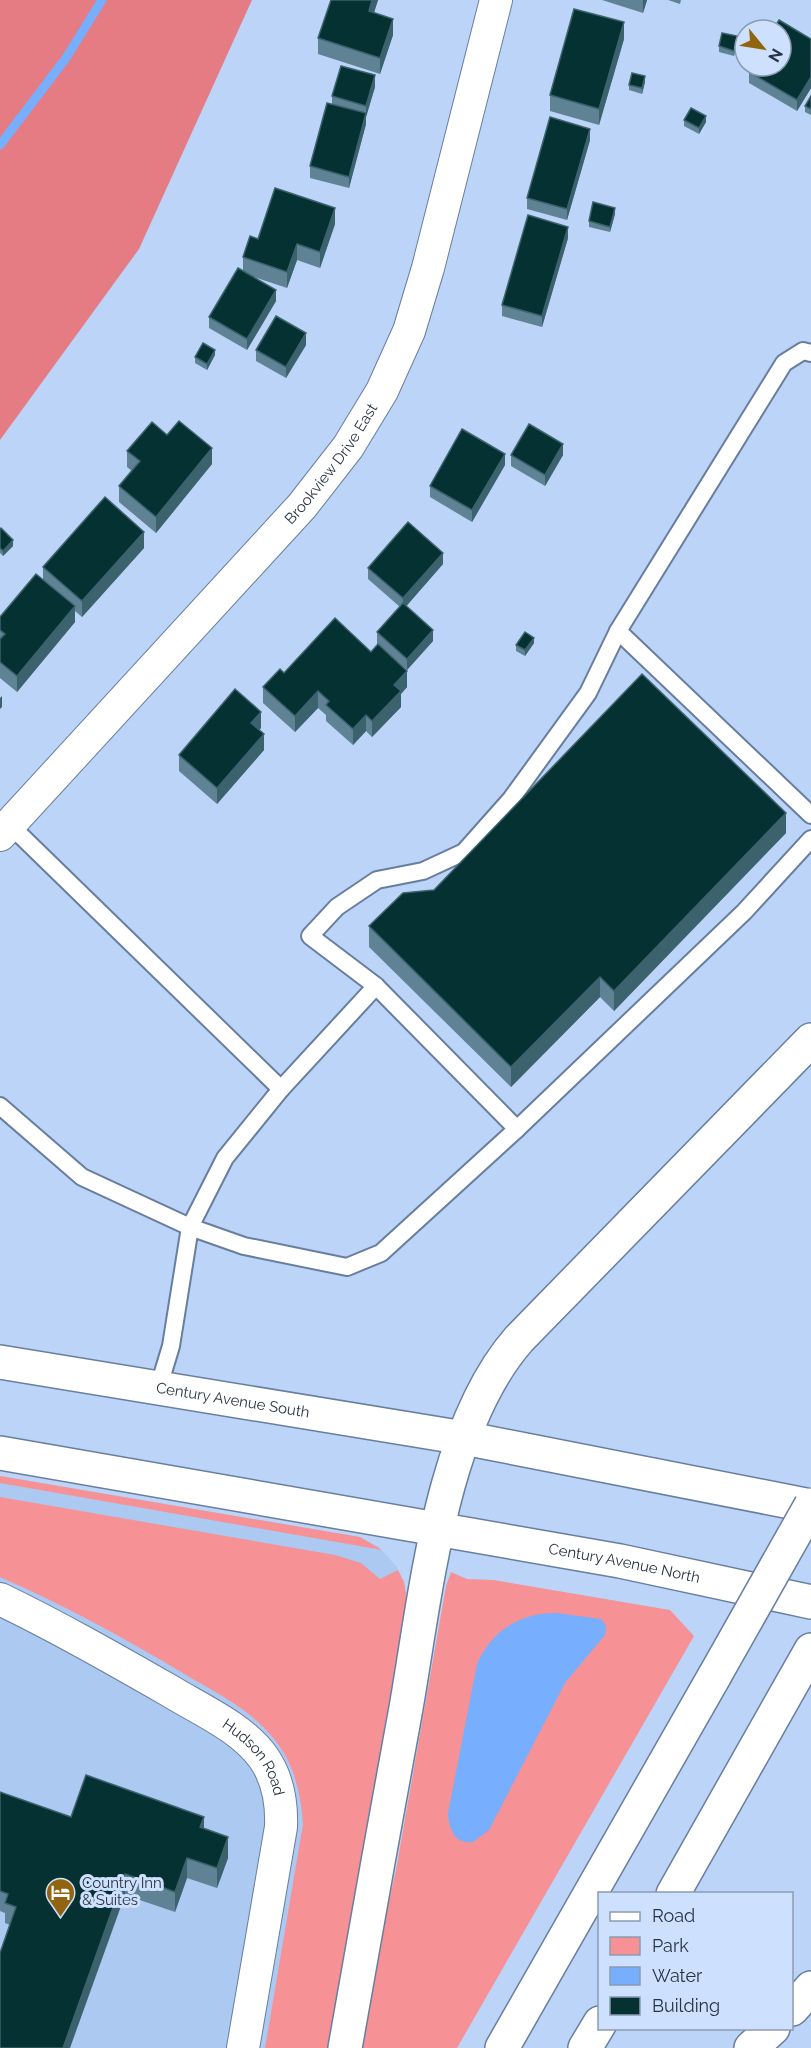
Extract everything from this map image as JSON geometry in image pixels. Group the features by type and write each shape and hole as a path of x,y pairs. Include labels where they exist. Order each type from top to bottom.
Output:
{"main road":[{"path":"345,2048 438,1529 464,1438 484,1388 513,1346 811,1040"},
{"name":"Century Avenue South","path":"0,1362 464,1438"},
{"path":"464,1438 811,1506 502,2048"},
{"path":"0,1453 438,1529"},
{"name":"Century Avenue North","path":"438,1529 620,1561 811,1602"},
{"path":"674,1892 811,1650"},
{"path":"793,2008 811,1988"},
{"path":"585,2048 598,2026"},
{"path":"752,2048 771,2030"}],"street":[{"name":"Brookview Drive East","path":"5,830 302,506 348,447 382,391 409,331 428,268 496,0"},
{"name":"Hudson Road","path":"0,1599 75,1637 219,1720 248,1741 268,1765 278,1790 281,1827 243,2048"}],"lane":[{"path":"517,1130 376,986 310,936 337,907 377,880 423,871 464,852 511,799 588,693 618,631 784,363 803,351 811,353"},
{"path":"618,631 811,815"},
{"path":"5,830 281,1089"},
{"path":"1,1108 82,1177 190,1227 244,1246 347,1267 381,1254 517,1130 744,912 811,838"},
{"path":"158,1389 171,1346 190,1227 225,1158 281,1089 376,986"}],"shaded area":[{"path":"0,0 252,0 139,249 0,440"},
{"path":"0,1476 360,1537 379,1547 396,1566 404,1582 407,1600 328,2048 0,2048"}],"green space":[{"path":"0,1476 360,1537 382,1550 0,1483"},
{"path":"0,1497 335,1555 361,1563 380,1579 398,1570 404,1582 407,1600 328,2048 265,2048 303,1824 295,1779 287,1758 274,1739 255,1719 221,1696 141,1648 48,1599 0,1577"},
{"path":"451,1572 467,1579 494,1580 670,1610 694,1636 457,2048 355,2048 396,1870 446,1586"}],"water":[{"path":"557,1613 601,1619 606,1626 605,1635 565,1683 489,1830 473,1842 461,1841 451,1830 448,1813 477,1664 491,1642 509,1626 531,1616"}],"building":[{"path":"331,0 372,0 369,11 393,19 380,58 318,38"},
{"path":"574,9 624,22 599,109 550,95"},
{"path":"793,28 811,39 811,77 797,100 759,78 793,78"},
{"path":"722,33 733,35 733,51 719,46"},
{"path":"341,66 375,75 366,106 332,96"},
{"path":"632,73 645,76 642,88 629,85"},
{"path":"811,96 811,109 805,106"},
{"path":"327,103 366,113 349,177 310,166"},
{"path":"691,108 706,116 699,128 684,120"},
{"path":"550,117 590,129 567,209 527,198"},
{"path":"275,188 335,208 320,252 297,244 287,272 243,257 250,236 258,239"},
{"path":"593,202 615,208 610,227 589,221"},
{"path":"528,215 568,227 542,316 502,305"},
{"path":"238,268 276,290 247,339 209,317"},
{"path":"276,316 306,333 286,367 256,350"},
{"path":"203,343 215,350 207,364 195,357"},
{"path":"179,421 212,448 156,517 119,486 140,461 127,451 152,422 167,435"},
{"path":"529,424 563,444 545,475 511,455"},
{"path":"462,429 505,454 472,510 430,486"},
{"path":"105,497 144,532 82,601 43,567"},
{"path":"408,522 443,553 403,598 368,568"},
{"path":"1,528 13,540 3,551 0,548"},
{"path":"36,574 75,606 17,676 0,662 0,639 5,634 0,630 0,617"},
{"path":"403,603 433,630 407,659 377,632"},
{"path":"335,618 371,652 378,644 407,671 394,685 401,691 372,721 366,715 353,729 326,705 329,701 318,691 295,716 263,687 280,669 284,673"},
{"path":"525,632 534,638 525,650 516,645"},
{"path":"642,674 786,813 614,991 600,977 511,1067 369,926 403,893 434,890"},
{"path":"235,689 261,712 251,723 264,734 217,788 179,755"},
{"name":"Country Inn & Suites","path":"86,1775 204,1817 200,1827 228,1837 217,1868 187,1858 175,1892 125,1874 63,2048 0,2048 0,1953 16,1907 5,1903 8,1894 0,1891 0,1792 71,1817"}],"waterway":[{"path":"0,145 66,58 102,0"}],"place":[{"name":"Country Inn & Suites","path":"61,1918"}]}
